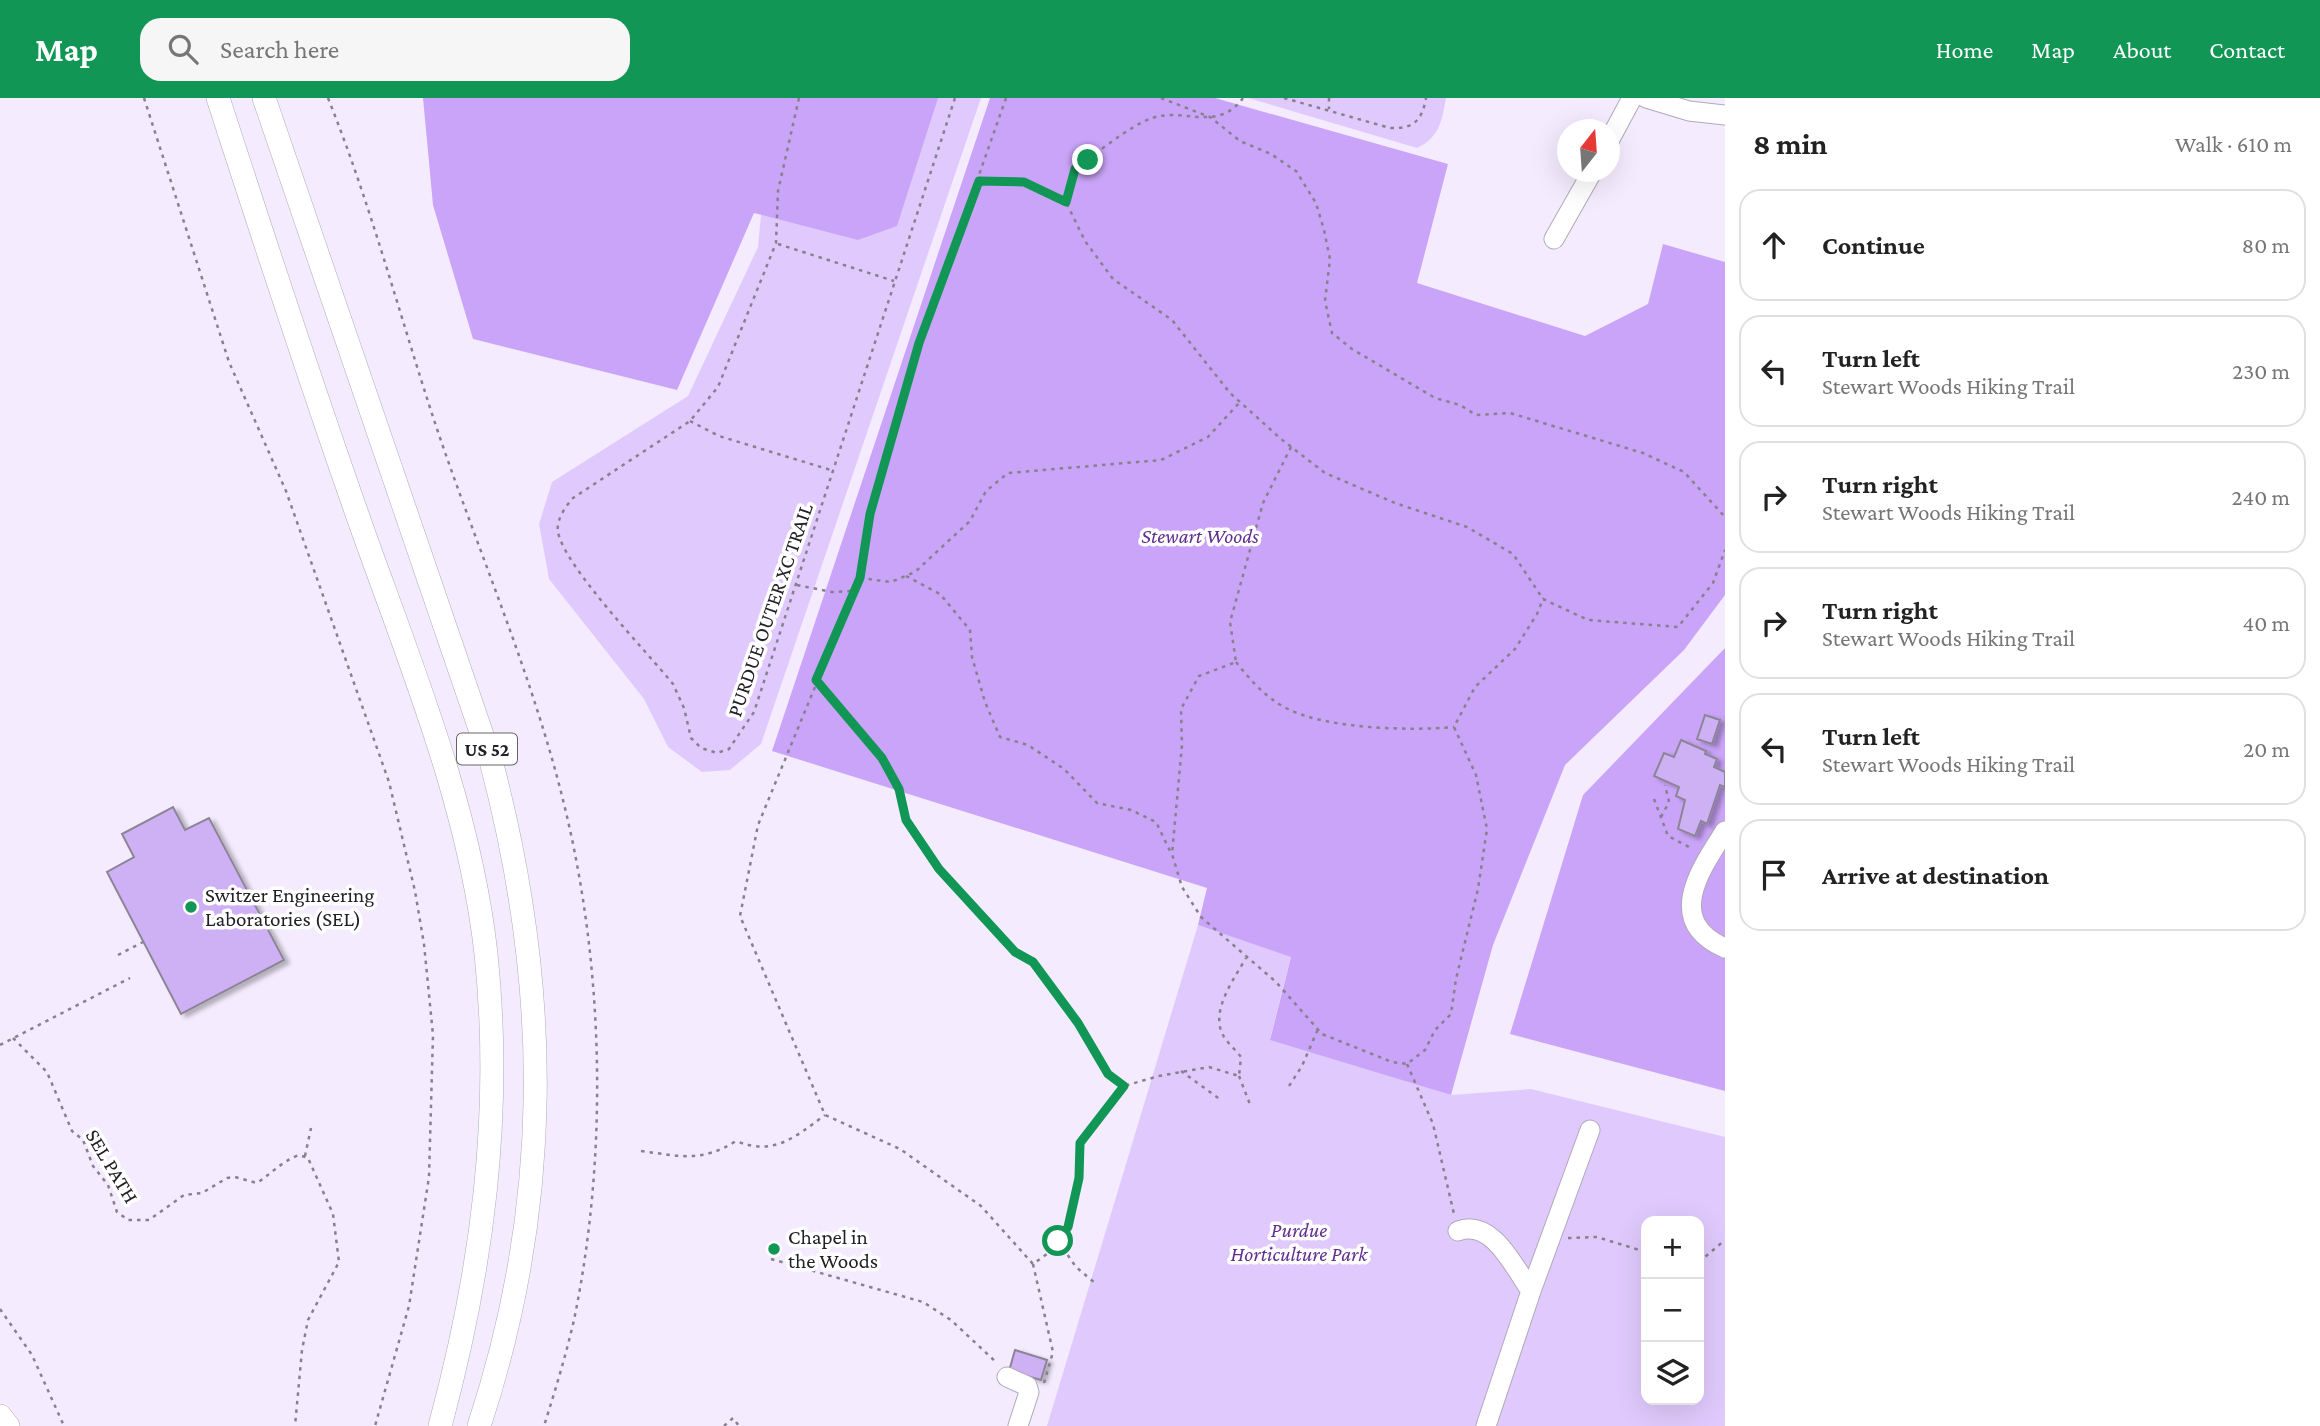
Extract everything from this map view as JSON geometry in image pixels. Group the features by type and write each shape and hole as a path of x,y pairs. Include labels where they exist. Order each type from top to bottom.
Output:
{"main road":[{"name":"US 52","path":"218,98 308,374 438,741 479,909 491,1011 491,1156 481,1242 440,1426"},
{"name":"US 52","path":"264,98 491,761 508,829 528,938 536,1034 533,1169 518,1286 502,1356 479,1426"},
{"path":"0,1416 8,1426"}],"street":[{"path":"1620,119 1632,98"},
{"path":"1646,98 1689,111 1725,115"},
{"path":"1554,239 1586,182"},
{"path":"1725,831 1693,888 1692,913 1702,935 1725,948"},
{"path":"1486,1426 1531,1291 1590,1130"},
{"path":"1458,1231 1468,1227 1481,1229 1493,1239 1531,1291"},
{"path":"1004,1372 1027,1386 1029,1392 1018,1426"}],"path":[{"path":"144,98 229,362 244,403 280,475 385,772 415,891 424,944 433,1035 429,1177 409,1306 375,1426"},
{"name":"PURDUE OUTER XC TRAIL","path":"799,98 778,191 776,243 718,387 690,421 573,498 564,509 557,529 566,556 673,684 684,708 691,738 701,748 717,753 729,749 746,728 797,585 955,98"},
{"path":"1006,98 987,149 979,181 919,343 870,514 860,578 852,591 758,825 740,916 825,1115 900,1149 981,1206 1034,1264 1053,1352 1042,1392 1029,1392"},
{"path":"1161,98 1210,117 1240,141 1271,154 1296,171 1316,202 1330,259 1325,301 1332,333 1352,349 1435,398 1460,405 1476,415 1510,413 1643,453 1684,472 1725,517"},
{"path":"1066,202 1075,169 1153,118 1210,117 1233,111 1243,98"},
{"path":"1284,98 1390,128 1408,129 1418,122 1426,98"},
{"path":"1329,98 1329,109"},
{"path":"979,181 1024,182 1066,202 1085,241 1113,279 1172,320 1240,402 1291,447 1325,473 1395,503 1467,527 1513,554 1543,599 1588,620 1678,626 1713,583 1725,550"},
{"path":"776,243 894,281"},
{"path":"860,578 891,582 915,572 970,521 986,491 1008,473 1161,460 1208,437 1240,402"},
{"path":"690,421 719,436 834,471"},
{"path":"1291,447 1263,503 1230,622 1236,662 1261,692 1289,710 1328,721 1411,731 1454,727"},
{"path":"906,576 940,594 970,630 972,657 985,702 1000,737 1028,745 1064,769 1097,803 1131,810 1156,822 1182,887 1201,916 1276,982 1318,1029 1356,1049 1392,1062 1407,1063 1425,1050 1434,1030 1451,1014 1455,1002 1456,979 1478,890 1487,829 1476,775 1454,727"},
{"path":"797,585 832,592 852,591"},
{"path":"1454,727 1475,687 1515,649 1543,599"},
{"path":"1174,862 1172,842 1182,745 1181,709 1199,676 1236,662"},
{"path":"816,680 882,758 899,789 906,820 939,869 1015,952 1033,962 1078,1023 1108,1074 1124,1086"},
{"path":"1661,817 1669,802 1665,785"},
{"path":"1654,799 1668,836 1709,856"},
{"path":"118,955 144,942"},
{"path":"1247,957 1230,985 1219,1018 1223,1035 1241,1057 1239,1076 1251,1107"},
{"path":"0,1045 130,978"},
{"path":"1289,1086 1302,1066 1318,1029"},
{"name":"SEL PATH","path":"13,1038 47,1072 72,1131 83,1140 93,1166 108,1185 117,1212 128,1220 149,1220 162,1214 184,1195 202,1192 228,1178 236,1177 257,1183 273,1167 299,1155 304,1156"},
{"path":"1407,1063 1433,1124 1458,1231"},
{"path":"1034,1264 1058,1241 1068,1227 1079,1178 1080,1143 1124,1086 1181,1071 1209,1067 1239,1076"},
{"path":"1181,1071 1221,1100"},
{"path":"641,1150 696,1158 716,1154 736,1141 754,1148 772,1148 800,1134 825,1115"},
{"path":"295,1426 302,1350 308,1321 339,1262 333,1214 323,1185 304,1156 311,1128"},
{"path":"1551,1242 1597,1237 1641,1250"},
{"path":"1704,1258 1725,1240"},
{"path":"1058,1241 1076,1267 1096,1284"},
{"path":"771,1259 923,1302 951,1320 986,1350 1004,1372"},
{"path":"0,1309 32,1355 64,1426"},
{"path":"724,1426 733,1418 738,1426"}],"green space":[{"path":"423,98 938,98 897,226 858,240 754,213 677,390 473,339 433,205"},
{"path":"785,98 981,98 761,744 730,770 702,772 668,747 644,699 549,579 539,524 552,482 688,396 758,247 764,183"},
{"name":"Stewart Woods","path":"990,98 1215,98 1448,164 1417,283 1585,336 1648,304 1663,244 1725,262 1725,595 1684,650 1565,765 1493,945 1451,1095 1270,1040 1291,957 1198,925 1207,888 772,751"},
{"path":"1248,98 1446,98 1435,134 1417,148"},
{"path":"1725,648 1725,1091 1510,1034 1583,795"},
{"name":"Purdue Horticulture Park","path":"1198,925 1291,956 1270,1039 1451,1095 1531,1089 1725,1137 1725,1426 1047,1426"}],"building":[{"path":"1705,715 1720,720 1712,744 1697,739"},
{"path":"1681,740 1717,759 1714,767 1725,772 1725,787 1720,785 1707,824 1701,821 1695,836 1678,829 1685,800 1676,796 1679,787 1654,776 1664,753 1674,757"},
{"name":"Switzer Engineering Laboratories (SEL)","path":"173,807 185,830 209,818 284,960 181,1014 107,872 134,857 122,834"},
{"path":"1015,1350 1047,1360 1041,1380 1009,1371"}],"place":[{"name":"Switzer Engineering Laboratories (SEL)","path":"191,907"},
{"name":"Chapel in the Woods","path":"774,1249"}],"route":[{"path":"1058,1241 1068,1227 1079,1178 1080,1143 1124,1086 1108,1074 1078,1023 1033,962 1015,952 939,869 906,820 899,789 882,758 850,724 816,680 852,591 860,578 870,514 919,343 979,181 1024,182 1066,202 1075,169 1088,160"}]}
